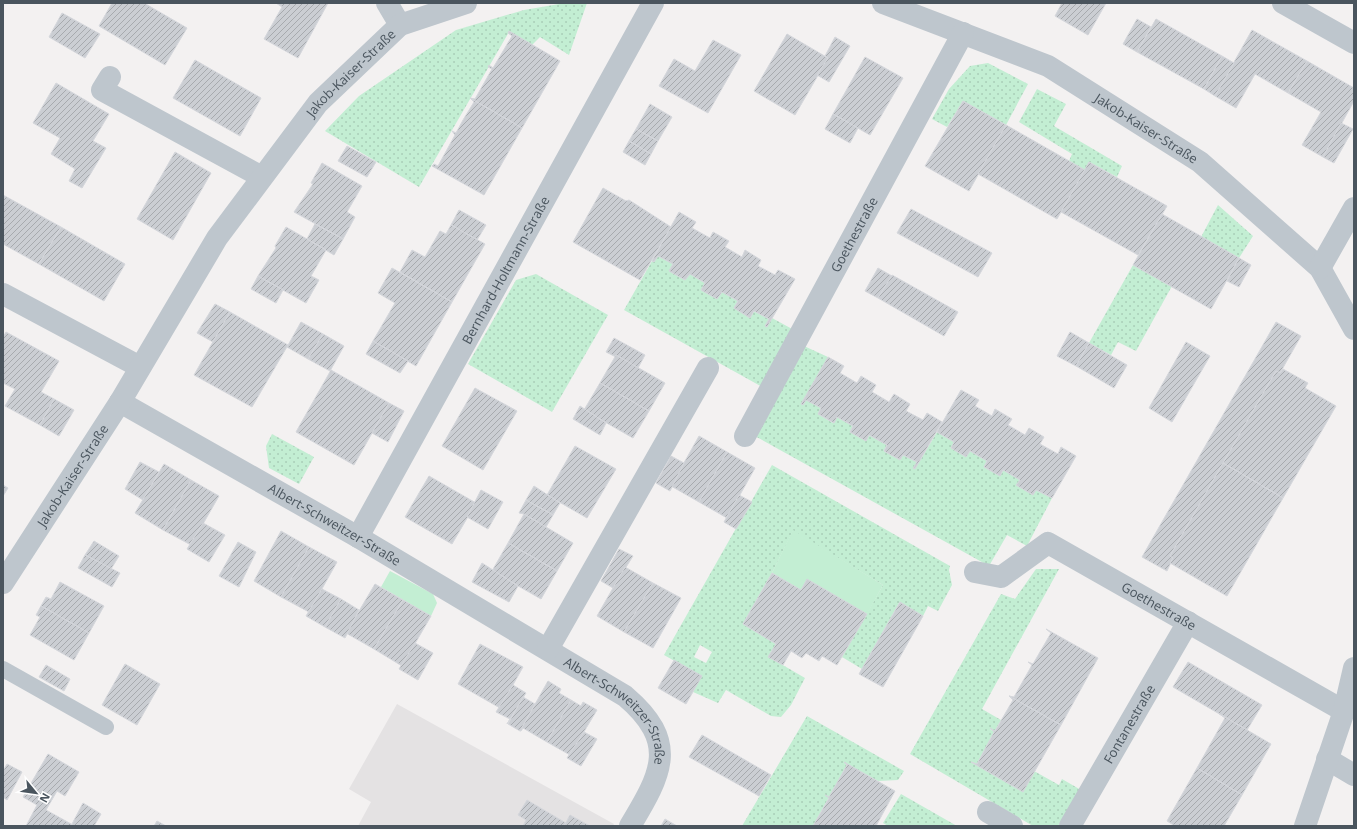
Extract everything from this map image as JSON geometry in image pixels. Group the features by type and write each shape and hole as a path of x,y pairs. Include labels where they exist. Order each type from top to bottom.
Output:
{"street":[{"path":"387,3 400,25"},
{"name":"Jakob-Kaiser-Straße","path":"3,582 120,402 217,238 318,103 400,25 466,3"},
{"name":"Bernhard-Holtmann-Straße","path":"358,537 653,3"},
{"name":"Jakob-Kaiser-Straße","path":"883,3 1048,66 1200,162 1320,268 1354,329"},
{"path":"1283,3 1354,43"},
{"name":"Goethestraße","path":"745,436 964,33"},
{"path":"110,77 102,90 262,177"},
{"path":"1320,268 1354,208"},
{"path":"3,294 140,367"},
{"name":"Albert-Schweitzer-Straße","path":"548,649 708,368"},
{"name":"Albert-Schweitzer-Straße","path":"120,402 358,537 626,696 642,710 653,727 659,743 660,760 657,776 646,800 630,826"},
{"name":"Goethestraße","path":"975,572 1001,577 1048,543 1344,711"},
{"name":"Fontanestraße","path":"1070,826 1188,622"},
{"path":"1305,826 1344,711 1354,668"},
{"path":"1327,759 1354,775"},
{"path":"988,812 1012,826"}],"lane":[{"path":"3,669 106,727"}],"shaded area":[{"path":"397,704 614,824 613,826 358,826 371,802 349,789"}],"green space":[{"path":"565,3 587,3 569,55 540,37 532,45 509,32 419,187 325,131 359,96 456,30 524,10"},
{"path":"988,63 1028,84 1006,125 963,101 947,127 932,119 949,89 970,66"},
{"path":"1037,89 1066,104 1054,126 1122,166 1117,177 1089,162 1085,170 1069,161 1072,154 1019,122"},
{"path":"1218,205 1253,236 1239,258 1201,237"},
{"path":"658,256 673,264 669,271 685,280 690,274 705,283 717,299 722,292 738,301 734,308 750,317 754,311 769,319 765,326 767,327 772,318 794,330 764,388 624,310 652,261 654,262"},
{"path":"1133,265 1172,286 1136,351 1118,342 1111,355 1089,343"},
{"path":"536,274 608,315 552,412 468,364 516,280"},
{"path":"804,346 828,357 806,399 821,408 818,414 833,423 837,417 853,426 850,432 866,441 869,435 887,445 884,451 900,460 903,455 917,462 914,468 915,469 937,432 954,442 951,448 966,457 970,451 987,461 984,467 1000,475 1003,470 1020,480 1017,485 1033,494 1036,490 1052,498 1027,546 1007,535 989,566 753,435"},
{"path":"272,434 314,457 299,484 269,468 266,446"},
{"path":"772,465 950,566 949,570 952,585 938,611 928,606 923,616 899,603 862,669 842,657 883,585 793,531 772,573 743,624 776,644 769,657 805,678 791,705 781,717 771,716 726,690 718,703 693,692 701,676 664,655","holes":["700,645 712,652 706,663 694,657"]},
{"path":"793,530 883,585 867,614 807,580 801,590 772,573"},
{"path":"1036,569 1059,569 982,709 1001,720 995,731 990,729 994,732 977,764 971,762 1023,791 1034,771 1059,785 1062,779 1081,790 1058,826 1033,826 910,754 1001,594 1015,599"},
{"path":"390,571 433,594 437,603 431,616 381,587"},
{"path":"807,716 904,771 898,780 878,781 847,765 813,826 742,826"},
{"path":"901,794 957,826 888,826 883,823"}],"building":[{"path":"112,3 144,3 187,28 165,65 99,26"},
{"path":"276,3 328,3 298,58 264,39 282,7"},
{"path":"1062,3 1106,3 1088,35 1055,16"},
{"path":"62,13 100,34 85,58 49,37"},
{"path":"1137,19 1151,27 1137,52 1123,44"},
{"path":"1156,19 1222,56 1204,89 1137,52"},
{"path":"1252,30 1307,61 1288,93 1255,74 1236,108 1215,96"},
{"path":"509,31 560,61 522,128 470,98 475,99 492,69 488,67 489,65 493,68 512,36 508,33"},
{"path":"787,34 828,58 795,115 754,91"},
{"path":"835,37 850,46 829,82 817,75 828,58 825,56"},
{"path":"713,40 741,55 708,113 659,86 674,59 695,71"},
{"path":"1222,56 1234,63 1215,96 1204,89"},
{"path":"865,57 903,78 870,135 833,114"},
{"path":"195,60 261,98 240,136 173,98"},
{"path":"1307,61 1354,88 1354,101 1323,157 1302,145 1321,112 1288,93"},
{"path":"56,83 109,114 93,141 106,148 82,188 69,181 75,169 51,154 60,138 33,123"},
{"path":"470,98 522,128 484,195 432,166 434,164 438,166 455,135 452,131 456,133 474,102"},
{"path":"963,101 1006,125 969,191 925,166"},
{"path":"650,104 672,117 658,141 636,129"},
{"path":"833,114 858,128 850,143 825,129"},
{"path":"1341,123 1353,129 1334,163 1323,157"},
{"path":"1006,125 1085,170 1057,219 978,174"},
{"path":"636,129 658,141 651,154 629,141"},
{"path":"629,141 651,154 645,165 623,152"},
{"path":"347,146 376,162 367,177 338,161"},
{"path":"175,152 211,173 173,240 137,219"},
{"path":"1089,162 1167,206 1138,255 1061,212"},
{"path":"322,163 362,186 347,212 355,217 343,239 294,212 313,184 311,183"},
{"path":"603,188 626,201 629,200 671,227 640,280 573,242"},
{"path":"3,195 61,227 39,264 3,244"},
{"path":"911,209 992,253 978,277 897,233"},
{"path":"459,210 486,225 477,240 451,225"},
{"path":"679,212 696,222 692,228 710,238 713,232 729,241 725,247 742,257 745,250 761,260 758,266 775,275 778,270 795,279 767,327 765,326 769,319 754,311 750,318 734,308 738,301 722,292 717,299 701,290 705,283 690,274 685,280 669,271 673,264 658,256 654,262 652,261"},
{"path":"1162,214 1239,258 1211,309 1133,265"},
{"path":"315,224 343,239 334,255 307,239"},
{"path":"451,225 485,244 452,302 400,272 412,250 425,257 440,231 446,234"},
{"path":"61,227 125,264 104,301 39,264"},
{"path":"286,227 326,250 311,276 319,280 306,303 258,276 276,248 275,246"},
{"path":"1239,258 1251,265 1239,287 1227,281"},
{"path":"392,268 452,302 416,366 373,341 395,303 378,293"},
{"path":"878,268 892,276 878,298 865,291"},
{"path":"892,275 958,312 944,336 878,298"},
{"path":"258,276 283,290 276,303 251,289"},
{"path":"215,304 230,312 213,342 197,333"},
{"path":"230,312 288,345 252,407 194,375"},
{"path":"301,322 323,334 308,359 287,347"},
{"path":"1276,322 1301,336 1280,373 1276,371 1170,556 1173,558 1167,571 1142,557"},
{"path":"6,332 59,361 41,392 54,399 40,425 5,406 15,389 3,383 3,337"},
{"path":"1070,332 1089,343 1076,366 1057,356"},
{"path":"323,334 344,346 330,371 308,359"},
{"path":"614,338 645,355 638,368 606,352"},
{"path":"373,341 408,361 400,373 366,354"},
{"path":"1186,342 1210,356 1172,422 1149,408"},
{"path":"1089,343 1127,365 1114,388 1076,366"},
{"path":"616,355 665,383 649,411 600,383"},
{"path":"828,357 844,366 840,373 857,383 861,376 876,385 872,392 889,402 894,394 910,404 906,411 923,420 927,413 942,422 915,469 913,468 917,462 903,455 900,460 884,451 887,445 869,435 866,441 850,432 853,426 837,417 834,423 818,414 821,408 806,400 803,405 801,404"},
{"path":"1283,369 1308,383 1305,388 1336,406 1283,498 1223,463 1276,371 1280,373"},
{"path":"331,370 389,403 354,465 296,432"},
{"path":"600,383 649,411 633,438 584,410"},
{"path":"475,388 517,411 483,470 442,446"},
{"path":"961,390 979,400 975,406 992,416 995,409 1012,419 1008,425 1025,435 1029,428 1044,437 1040,444 1058,454 1061,447 1076,456 1052,498 1036,490 1033,495 1016,485 1020,480 1003,470 1000,476 984,467 987,461 970,451 966,457 951,448 954,442 937,432"},
{"path":"54,399 74,410 59,436 40,425"},
{"path":"389,403 404,411 388,442 372,433"},
{"path":"580,406 606,423 600,435 573,419"},
{"path":"699,436 727,452 699,502 671,486"},
{"path":"575,446 616,469 587,518 547,495"},
{"path":"727,452 755,468 727,518 699,502"},
{"path":"671,456 684,463 670,491 656,483"},
{"path":"140,462 159,472 143,500 125,489"},
{"path":"1223,463 1283,498 1227,596 1170,563 1173,558 1170,556"},
{"path":"164,464 191,480 163,530 135,513"},
{"path":"429,476 476,503 452,544 405,517"},
{"path":"191,480 219,496 191,545 163,530"},
{"path":"3,485 8,488 3,496"},
{"path":"534,486 560,503 553,515 526,500"},
{"path":"481,490 503,502 488,529 467,517"},
{"path":"739,495 752,502 736,529 724,522"},
{"path":"526,500 553,515 546,527 524,514 519,513"},
{"path":"524,514 573,543 557,571 508,543"},
{"path":"203,523 225,535 209,562 187,549"},
{"path":"281,531 309,547 281,597 254,581"},
{"path":"94,541 119,556 111,569 85,555"},
{"path":"238,542 256,552 239,587 219,576"},
{"path":"508,543 557,571 541,599 492,571"},
{"path":"309,547 337,562 309,612 281,597"},
{"path":"619,549 633,556 613,588 601,581"},
{"path":"85,555 120,573 112,587 78,568"},
{"path":"482,563 518,586 509,602 472,582"},
{"path":"625,567 653,583 624,632 597,616"},
{"path":"772,573 801,590 807,579 867,614 837,665 822,656 819,661 806,653 802,658 791,651 783,665 768,657 776,644 743,624"},
{"path":"60,582 104,606 89,633 41,606 46,597 51,599"},
{"path":"653,583 681,598 653,648 624,632"},
{"path":"375,584 403,600 374,649 346,633"},
{"path":"322,589 341,599 325,627 306,616"},
{"path":"341,599 359,610 345,638 325,627"},
{"path":"403,600 431,616 402,666 374,649"},
{"path":"900,602 923,616 883,687 859,674"},
{"path":"41,606 89,633 74,660 30,635 40,617 36,615"},
{"path":"1046,629 1098,658 1061,725 1009,696 1014,697 1032,665 1028,662 1033,664 1051,633"},
{"path":"415,643 433,653 418,680 399,669"},
{"path":"480,644 523,667 500,708 458,684"},
{"path":"674,660 702,676 686,704 658,688"},
{"path":"1188,662 1262,705 1247,730 1173,687"},
{"path":"125,664 160,684 137,725 102,705"},
{"path":"46,665 70,679 64,691 39,677"},
{"path":"548,681 561,689 559,693 571,700 547,742 523,728 520,731"},
{"path":"513,685 526,693 507,724 510,719 496,712"},
{"path":"1009,696 1061,725 1023,792 971,762 977,764 994,732 990,728 995,731 1013,700"},
{"path":"523,697 535,704 520,731 508,724"},
{"path":"571,700 581,706 583,702 597,710 570,755 547,742"},
{"path":"1218,713 1271,744 1242,795 1197,768 1225,718"},
{"path":"584,732 597,739 581,766 567,758"},
{"path":"702,735 771,775 759,796 689,757"},
{"path":"48,754 79,772 65,796 57,791 46,810 73,825 72,826 26,826 37,805 23,797"},
{"path":"844,762 895,791 876,826 813,826 829,798 825,795 829,797 847,765"},
{"path":"7,764 22,772 7,800 3,797 3,771"},
{"path":"1197,768 1242,795 1224,826 1175,826 1167,821"},
{"path":"527,800 566,823 564,826 523,826 526,820 518,815"},
{"path":"83,803 101,814 94,826 72,826 72,824"},
{"path":"570,815 590,826 564,826"},
{"path":"665,819 677,826 661,826"},
{"path":"157,821 166,826 154,826"}]}
